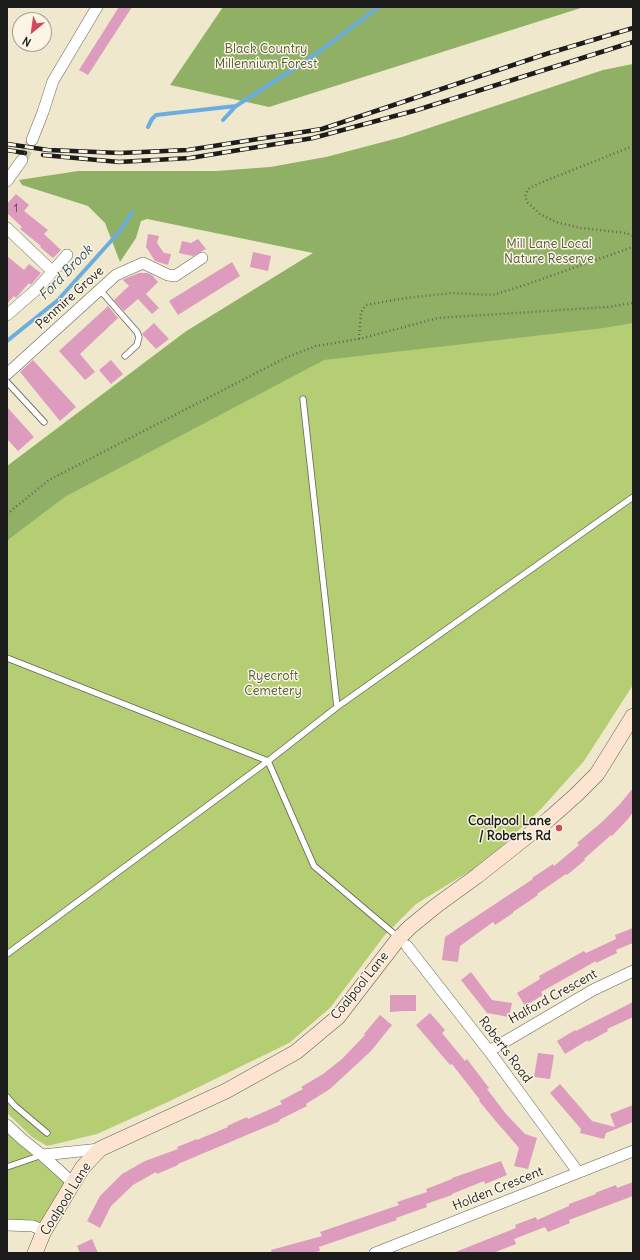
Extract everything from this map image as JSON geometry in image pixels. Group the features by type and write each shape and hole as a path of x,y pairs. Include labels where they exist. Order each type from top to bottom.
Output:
{"street":[{"path":"32,140 53,81 98,7"},
{"path":"7,181 22,160"},
{"path":"7,228 52,271"},
{"path":"7,315 38,288 67,255"},
{"name":"Penmire Grove","path":"7,374 116,275 143,263 168,275 175,276 202,258"},
{"name":"Coalpool Lane","path":"35,1253 44,1231 83,1167 100,1149 226,1090 296,1052 338,1017 437,905 550,819 598,774 633,716"},
{"name":"Roberts Road","path":"403,942 489,1051 578,1172"},
{"name":"Halford Crescent","path":"489,1051 593,990 633,971"},
{"path":"7,1125 73,1183"},
{"path":"42,1155 100,1149"},
{"name":"Holden Crescent","path":"375,1253 633,1151"},
{"path":"7,1225 33,1226 44,1231"}],"lane":[{"path":"100,290 138,332 139,337 137,344 125,356"},
{"path":"7,382 44,422"},
{"path":"303,399 337,706"},
{"path":"7,954 268,761 337,706 633,497"},
{"path":"7,658 268,761 314,866 403,942"},
{"path":"7,1097 14,1106 47,1133"},
{"path":"7,1167 42,1155"}],"path":[{"path":"633,146 540,183 528,189 525,196 528,203 540,214 556,222 581,228 626,233 633,236"},
{"path":"359,339 361,312 366,306 404,298 453,293 493,295 633,247"},
{"path":"7,514 49,480 285,358 316,346 359,339 438,318 608,307 633,303"}],"green space":[{"name":"Black Country Millennium Forest","path":"223,7 584,7 269,107 170,85"},
{"name":"Mill Lane Local Nature Reserve","path":"633,64 633,323 604,328 324,360 65,497 7,541 7,466 185,332 313,253 147,219 141,221 136,238 120,262 105,223 88,206 22,185 19,180 78,171 216,171 270,167 326,157 402,137 603,70"},
{"name":"Ryecroft Cemetery","path":"633,132 633,685 584,761 541,809 502,846 475,868 416,904 384,936 330,1008 289,1043 170,1101 97,1134 47,1146 32,1137 7,1113 7,541 65,497 264,391 185,332 314,253"},
{"path":"7,1133 67,1185 44,1225 7,1221"}],"building":[{"path":"119,7 132,7 88,75 79,70"},
{"path":"16,194 29,205 24,211 48,230 44,234 61,250 53,258 20,229 22,227 7,213 7,204"},
{"path":"148,234 159,236 157,243 164,253 171,254 168,265 155,261 146,247"},
{"path":"198,239 206,249 193,256 179,253 182,241 191,243"},
{"path":"253,252 271,256 268,271 250,267"},
{"path":"7,256 24,270 29,264 41,273 31,285 29,283 16,298 14,296 7,304"},
{"path":"232,262 240,276 178,315 169,301"},
{"path":"139,273 148,273 158,282 146,294 159,308 152,314 138,299 124,311 114,300 129,286 123,280"},
{"path":"108,306 118,318 80,354 95,372 85,380 59,351"},
{"path":"154,323 169,339 156,349 142,334"},
{"path":"33,360 76,407 60,421 20,372"},
{"path":"111,360 123,374 111,384 99,370"},
{"path":"7,407 34,437 18,451 7,439"},
{"path":"633,788 633,812 612,836 611,835 567,875 566,874 537,894 538,895 495,925 493,922 460,946 458,962 442,960 445,937 533,879 532,878 553,864 554,866 579,845 577,843 602,822"},
{"path":"633,928 633,943 616,950 617,953 596,963 596,961 541,992 543,995 525,1006 517,993 540,979 539,976 584,951 586,953 616,939 615,935"},
{"path":"471,972 492,1000 512,1003 509,1017 487,1013 461,980"},
{"path":"390,995 416,995 416,1011 390,1012"},
{"path":"633,1002 633,1017 607,1029 608,1031 588,1042 588,1040 565,1054 557,1041 575,1030 576,1031"},
{"path":"430,1013 445,1030 442,1033 465,1061 467,1059 506,1114 525,1134 537,1138 528,1169 514,1166 519,1148 479,1101 480,1100 452,1064 450,1065 416,1025"},
{"path":"380,1015 392,1025 371,1051 330,1089 306,1104 307,1106 279,1120 280,1121 157,1174 156,1172 133,1185 111,1206 100,1228 87,1221 100,1196 122,1174 145,1161 178,1149 177,1147 228,1127 227,1126 247,1117 248,1119 282,1104 280,1101 303,1089 301,1087 323,1074 342,1059 365,1035 364,1034"},
{"path":"538,1053 554,1055 550,1079 534,1077"},
{"path":"560,1084 592,1121 615,1127 610,1114 633,1105 633,1122 606,1133 604,1139 580,1133 581,1129 550,1093"},
{"path":"501,1161 507,1175 485,1184 484,1181 452,1195 426,1204 427,1207 396,1218 397,1220 319,1247 320,1251 312,1253 272,1253 271,1250 322,1236 320,1232 399,1205 397,1202 427,1192 426,1189 452,1178"},
{"path":"633,1182 633,1196 569,1220 570,1223 548,1232 545,1227 514,1239 516,1244 493,1253 453,1253 516,1228 515,1225 536,1217 537,1220 569,1206 569,1204 596,1194 595,1193 616,1185 617,1188"},
{"path":"92,1239 98,1253 80,1253 77,1246"}],"waterway":[{"name":"Ford Brook","path":"223,120 236,106 309,59 379,7"},
{"name":"Ford Brook","path":"148,127 156,115 236,106"},
{"name":"Ford Brook","path":"7,341 58,300 120,231 132,212"}],"tunnel":[{"path":"22,160 32,140"}],"railway":[{"path":"7,144 48,150 120,153 188,150 322,129 546,54 633,28"},
{"path":"43,155 119,162 190,158 313,138 417,110 633,42"},
{"path":"7,150 25,153"}],"place":[{"name":"Coalpool Lane / Roberts Rd","path":"559,828"}]}
